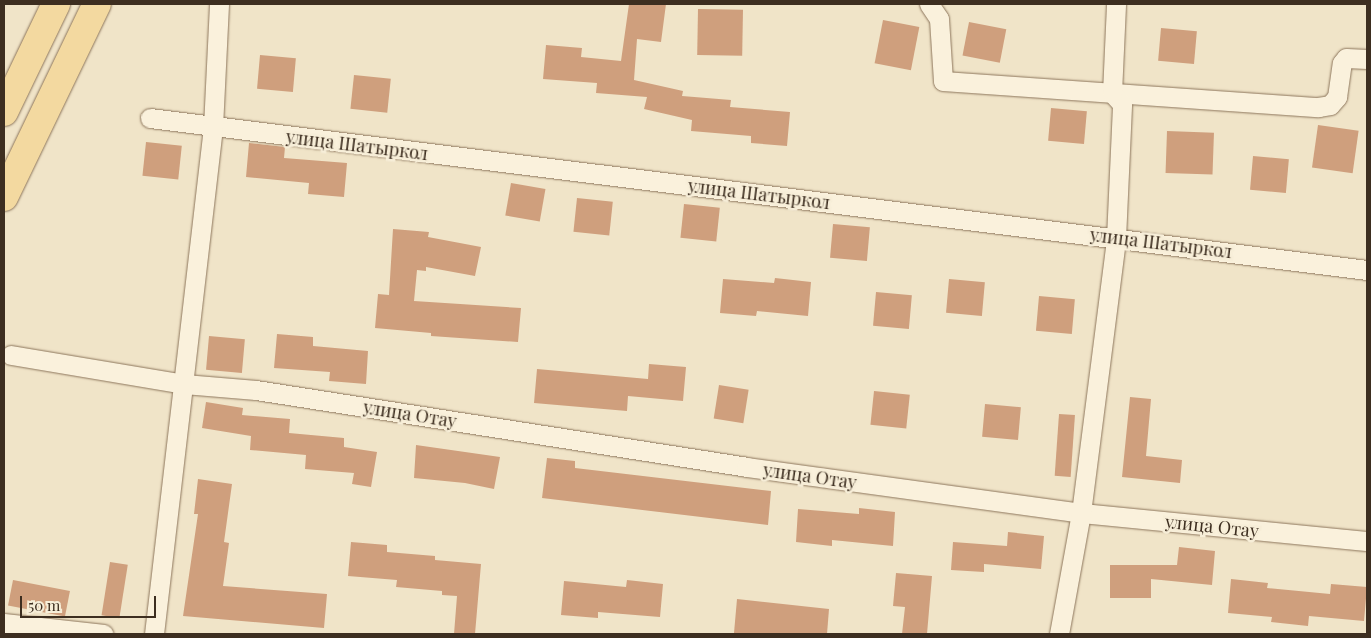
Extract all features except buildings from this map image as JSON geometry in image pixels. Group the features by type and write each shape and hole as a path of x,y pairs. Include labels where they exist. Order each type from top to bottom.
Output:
{"main road":[{"path":"4,112 56,4"},
{"path":"4,197 97,4"}],"street":[{"path":"154,634 213,127 220,4"},
{"path":"929,4 939,19 943,81 1330,106 1337,97 1342,63 1354,56 1367,59"},
{"path":"1059,634 1081,513 1116,238 1122,104 1112,93 1116,4"},
{"name":"улица Шатыркол","path":"150,118 1367,270"},
{"name":"улица Отау","path":"11,355 184,384 256,390 746,467 1081,513 1367,541"},
{"path":"4,623 103,634"}]}
